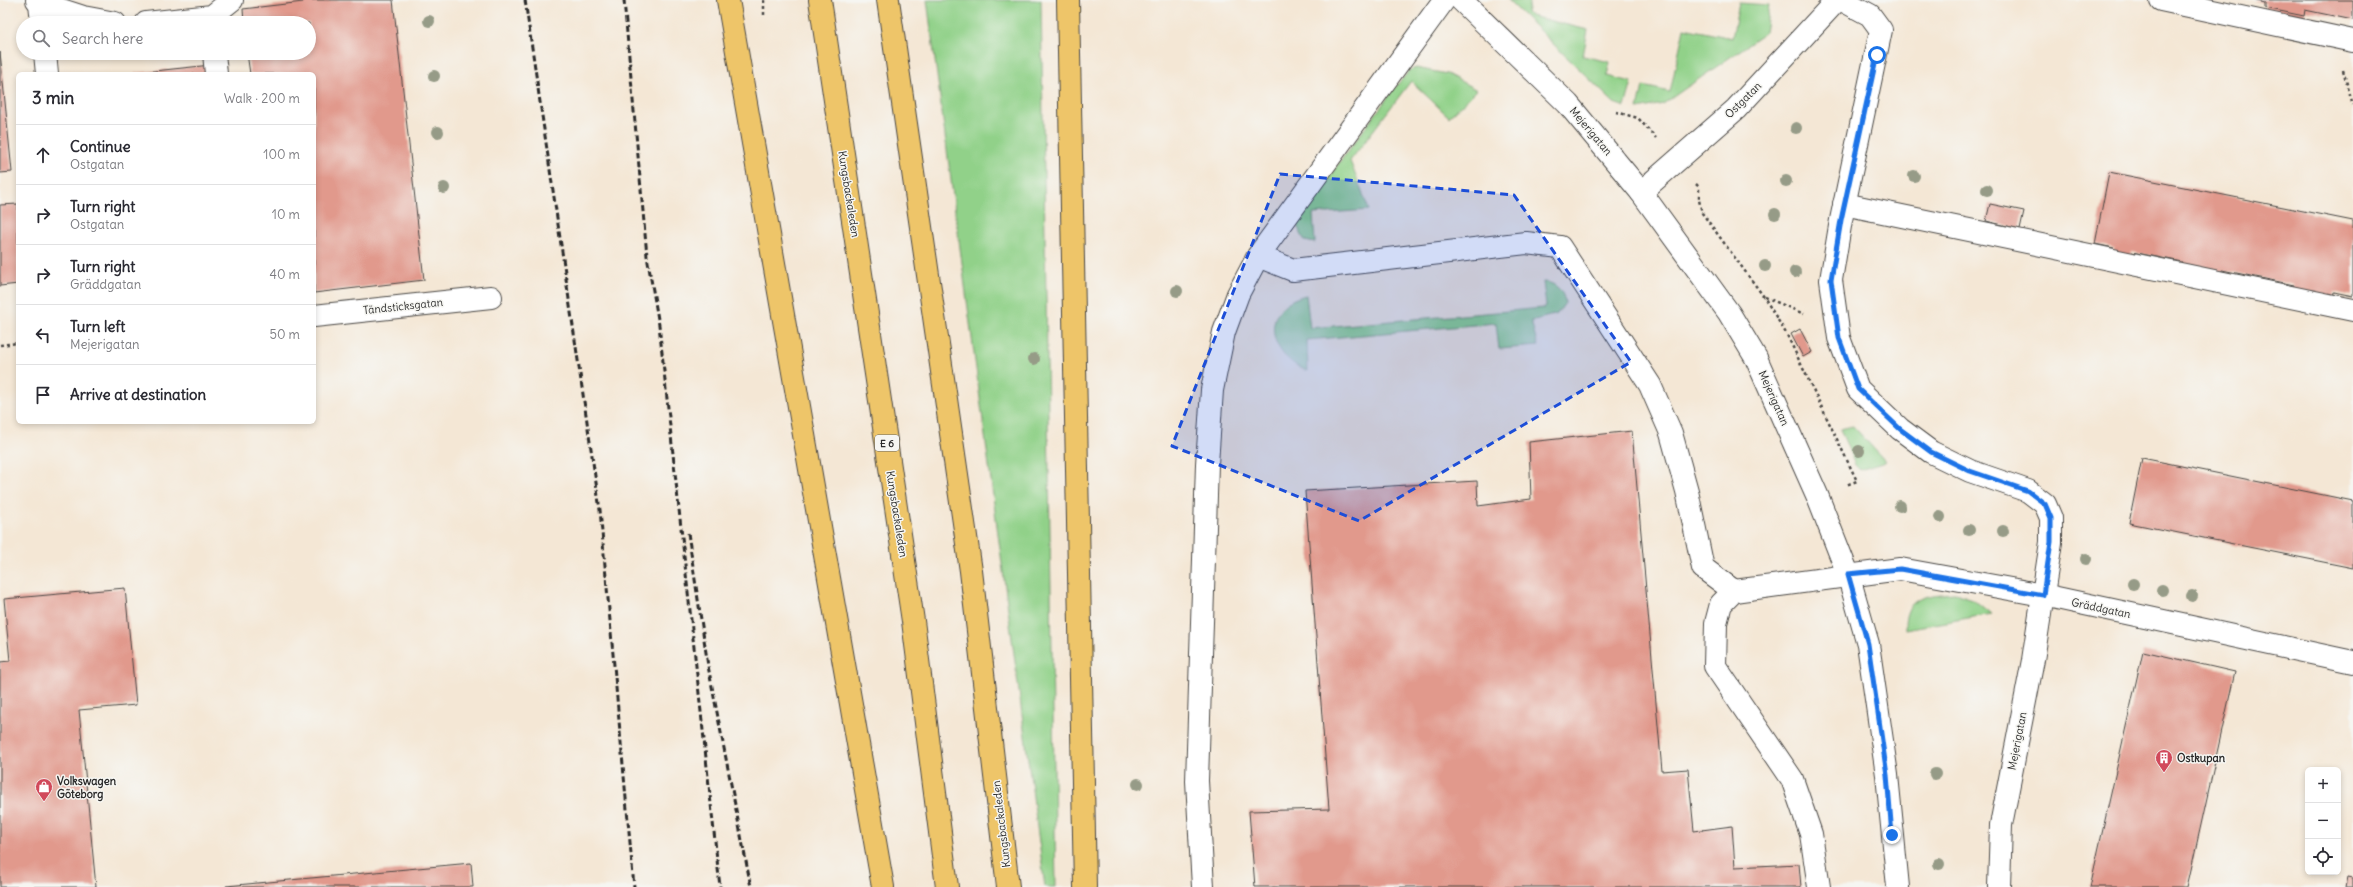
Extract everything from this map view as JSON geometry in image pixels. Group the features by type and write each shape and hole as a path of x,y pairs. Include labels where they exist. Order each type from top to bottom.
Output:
{"highway":[{"path":"728,0 883,887"},
{"name":"Kungsbackaleden","path":"820,0 913,621 947,887"},
{"name":"Kungsbackaleden","path":"888,0 971,571 1008,887"},
{"path":"1068,0 1084,887"}],"street":[{"path":"216,16 232,0"},
{"path":"1203,887 1197,781 1207,464 1212,390 1224,332 1238,294 1258,256 1444,0"},
{"name":"Mejerigatan","path":"1461,0 1568,104 1641,192 1729,313 1756,358 1817,495 1848,574 1868,644 1887,775 1898,887"},
{"name":"Ostgatan","path":"1641,192 1736,109 1837,0"},
{"path":"1842,0 1870,15 1881,30 1844,204 1831,280 1839,338 1858,389 1900,429 1931,452 1970,471 2028,491 2045,504 2051,518 2051,542 2043,595"},
{"path":"2161,0 2353,41"},
{"path":"40,9 78,16"},
{"path":"45,60 46,72"},
{"path":"215,60 216,72"},
{"path":"1844,204 2353,310"},
{"path":"1258,256 1293,270 1526,242 1560,247 1650,385 1671,433 1687,492 1703,568 1734,591 1721,604 1716,623 1715,666 1792,779 1810,834 1819,887"},
{"name":"Tändsticksgatan","path":"316,316 491,297"},
{"name":"Gräddgatan","path":"1734,591 1848,574 1900,569 2043,595 2353,662"},
{"name":"Mejerigatan","path":"1999,887 2001,825 2033,660 2043,595"}],"path":[{"path":"1764,297 1838,328"},
{"path":"0,345 16,343"}],"highlighted area":[{"path":"1280,174 1514,195 1631,362 1359,521 1172,446"}],"green space":[{"path":"927,0 1041,0 1056,887 1045,887"},
{"path":"1508,0 1530,0 1527,13 1531,16 1588,30 1583,56 1610,62 1607,76 1632,82 1625,107 1614,103"},
{"path":"1739,3 1769,5 1765,33 1663,104 1638,109 1643,86 1670,92 1684,28 1732,38"},
{"path":"1416,68 1447,74 1477,90 1449,117 1411,81 1350,161 1369,210 1313,214 1315,243 1305,241 1297,226 1299,217 1397,85 1410,70"},
{"path":"1543,282 1555,285 1561,291 1565,303 1557,314 1531,321 1538,346 1499,349 1496,323 1307,340 1308,371 1294,364 1284,354 1277,343 1274,332 1275,320 1280,309 1291,301 1306,295 1310,328 1544,308 1546,306"},
{"path":"1853,426 1885,461 1860,470 1855,465 1840,429"},
{"path":"1955,593 1973,599 1991,614 1905,629 1906,618 1913,603 1927,596"}],"building":[{"path":"303,0 393,0 424,280 316,293 316,72 250,72 248,60 316,60 316,16 244,16 243,9 303,2"},
{"path":"2253,0 2353,0 2353,20 2305,10 2304,16 2265,8 2265,3"},
{"path":"0,52 12,172 0,173"},
{"path":"211,65 212,72 144,72"},
{"path":"2109,172 2353,221 2353,296 2334,292 2333,298 2293,290 2294,285 2222,270 2220,276 2181,268 2182,262 2132,252 2131,258 2113,255 2114,248 2095,244"},
{"path":"16,204 16,284 0,286 0,205"},
{"path":"1990,204 2024,211 2020,229 1986,221"},
{"path":"1800,329 1812,352 1803,357 1791,334"},
{"path":"1632,431 1662,771 1688,769 1694,831 1732,826 1735,867 1799,864 1801,887 1255,887 1249,811 1329,809 1305,491 1477,481 1478,506 1531,499 1529,442"},
{"path":"2142,458 2353,501 2353,568 2129,523"},
{"path":"125,588 136,705 79,710 96,887 0,887 0,662 10,661 4,599"},
{"name":"Ostkupan","path":"2143,651 2235,672 2190,874 2187,887 2090,887"},
{"path":"471,863 473,887 226,887 226,886"},
{"path":"2348,877 2353,878 2353,887 2346,887"}],"railway":[{"path":"525,0 600,510 634,887"},
{"path":"624,0 647,256 659,325 720,887"},
{"path":"688,533 708,666 751,887"}],"place":[{"name":"Ostkupan","path":"2164,773"},
{"name":"Volkswagen Göteborg","path":"44,802"}],"route":[{"path":"1877,55 1841,220 1831,280 1839,338 1858,389 1900,429 1931,452 1970,471 2028,491 2045,504 2051,518 2051,542 2043,595 1900,569 1848,574 1868,644 1887,775 1892,835"}]}
